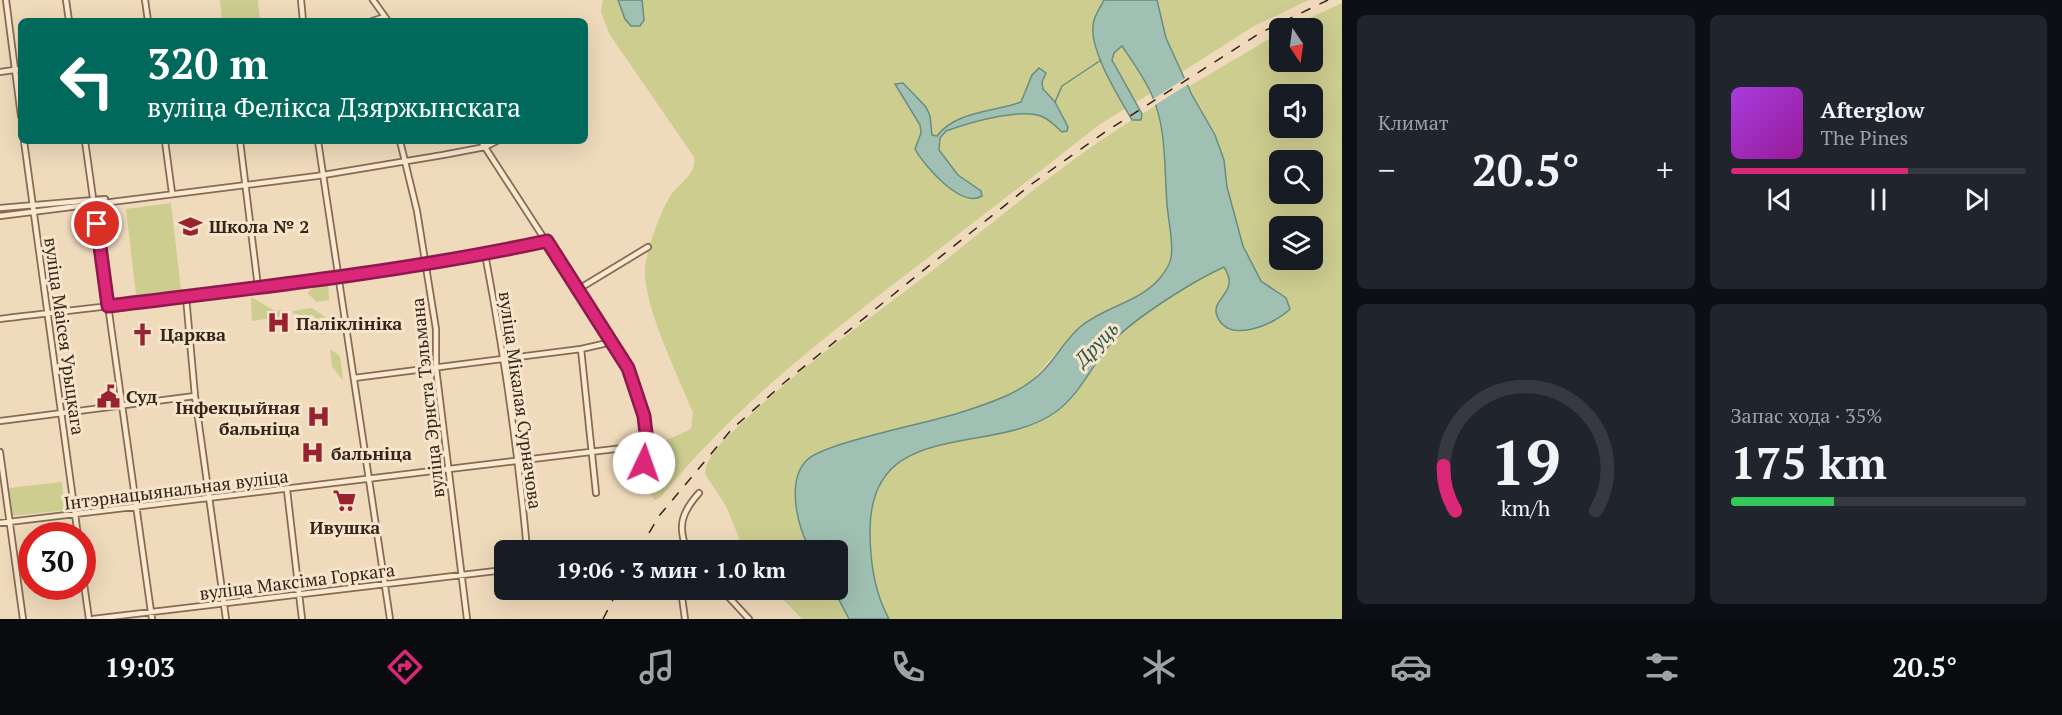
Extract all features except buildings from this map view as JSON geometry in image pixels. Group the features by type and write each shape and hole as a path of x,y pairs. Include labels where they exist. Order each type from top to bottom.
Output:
{"street":[{"path":"0,72 18,70 6,0"},
{"path":"66,0 69,18"},
{"path":"145,0 148,18"},
{"path":"301,0 303,18"},
{"path":"373,0 385,18"},
{"name":"вуліца Маісея Урыцкага","path":"24,144 77,522"},
{"path":"85,144 134,508 152,619"},
{"path":"165,144 172,193"},
{"path":"240,144 258,288"},
{"path":"318,144 390,619"},
{"name":"вуліца Эрнста Тэльмана","path":"401,144 417,211 436,329 436,368 467,619"},
{"path":"483,144 628,368 644,416 646,433 640,446 648,480"},
{"path":"0,208 117,199 323,175 404,162 491,144"},
{"path":"0,216 94,201"},
{"path":"0,319 258,288 485,254 547,241"},
{"path":"577,290 648,247"},
{"name":"вуліца Мікалая Сурначова","path":"485,254 505,358 519,460 526,540"},
{"path":"186,297 195,396 226,619"},
{"path":"354,378 581,350 612,342"},
{"path":"581,350 596,493"},
{"path":"0,421 195,396"},
{"name":"Інтэрнацыянальная вуліца","path":"0,523 640,446"},
{"path":"0,452 22,619"},
{"path":"287,490 302,619"},
{"path":"683,540 681,535 684,509 699,493"},
{"name":"вуліца Максіма Горкага","path":"91,619 494,571"},
{"path":"88,600 91,619"},
{"path":"682,600 685,619"},
{"path":"731,600 749,619"}],"green space":[{"path":"220,0 258,0 260,18 222,18"},
{"path":"603,0 1104,0 1098,14 1097,42 1105,70 1126,108 1099,125 809,351 717,434 660,498 655,500 651,495 648,457 658,444 691,429 693,413 656,321 646,284 645,269 651,242 663,210 671,195 693,169 694,157 610,35 601,12"},
{"path":"1157,0 1309,0 1254,26 1182,72 1166,38"},
{"path":"1342,3 1342,619 889,619 874,576 870,531 875,494 891,470 913,454 940,445 1032,425 1058,411 1074,395 1107,348 1125,330 1166,299 1224,267 1229,282 1217,305 1286,298 1261,281 1243,246 1227,187 1224,160 1188,87 1269,39 1269,72 1323,72 1323,18 1310,18"},
{"path":"1123,46 1151,93 1135,103 1112,60 1114,53"},
{"path":"1155,106 1159,118 1172,246 1171,259 1164,274 1152,287 1137,300 1068,342 1018,391 991,403 951,416 835,446 807,460 801,469 795,492 798,518 806,540 740,540 726,506 705,474 710,458 722,442 792,378 839,341 1055,173 1132,120 1141,120 1142,114"},
{"path":"171,203 181,290 136,295 126,209"},
{"path":"328,285 329,300 317,302 307,293 314,287"},
{"path":"251,297 275,311 282,310 283,316 252,321"},
{"path":"312,308 325,317 327,333 320,334 318,320 315,320 314,315 299,318 298,314 293,314 293,311"},
{"path":"330,349 340,356 343,380 332,367"},
{"path":"62,482 65,510 12,516 9,488"},
{"path":"784,600 839,600 849,619 802,619"}],"water":[{"path":"618,0 642,0 644,20 640,26 631,26 625,19"},
{"name":"Друць","path":"1104,0 1157,0 1166,38 1192,95 1215,135 1224,160 1227,187 1243,246 1261,281 1286,298 1290,309 1274,320 1252,329 1231,329 1223,325 1216,310 1229,283 1224,267 1166,300 1124,331 1114,340 1074,395 1057,411 1031,425 940,445 913,454 890,470 875,494 870,531 874,576 889,619 849,619 839,600 848,600 848,540 806,540 798,518 795,492 801,469 807,460 835,446 962,412 1015,392 1042,372 1080,327 1152,286 1169,263 1172,245 1164,147 1156,106 1148,87 1122,46 1114,53 1112,60 1142,114 1141,120 1132,120 1106,74 1096,48 1093,26"},
{"path":"1039,68 1046,73 1042,82 1043,89 1055,102 1068,127 1067,131 1062,132 1043,117 1022,114 995,117 946,131 940,138 939,150 958,175 981,191 982,196 964,197 944,184 915,149 921,133 920,125 895,84 903,83 926,107 930,116 932,135 937,136 945,128 965,117 1021,102 1032,75"}],"pier":[{"path":"1187,77 1190,83 1152,107 1150,101"}],"waterway":[{"path":"1055,102 1062,86 1101,60"}],"railway":[{"path":"645,540 659,516 731,430 785,382 1033,183 1105,132 1260,33 1328,0"},
{"path":"603,619 613,600"}],"place":[{"name":"Школа № 2","path":"191,226"},
{"name":"Паліклініка","path":"278,323"},
{"name":"Царква","path":"142,334"},
{"name":"Суд","path":"108,396"},
{"name":"Інфекцыйная бальніца","path":"318,417"},
{"name":"бальніца","path":"313,453"},
{"name":"Ивушка","path":"345,501"}],"route":[{"path":"97,224 108,306 258,288 485,254 547,241 628,368 644,416 646,433 640,446 644,463"}]}
